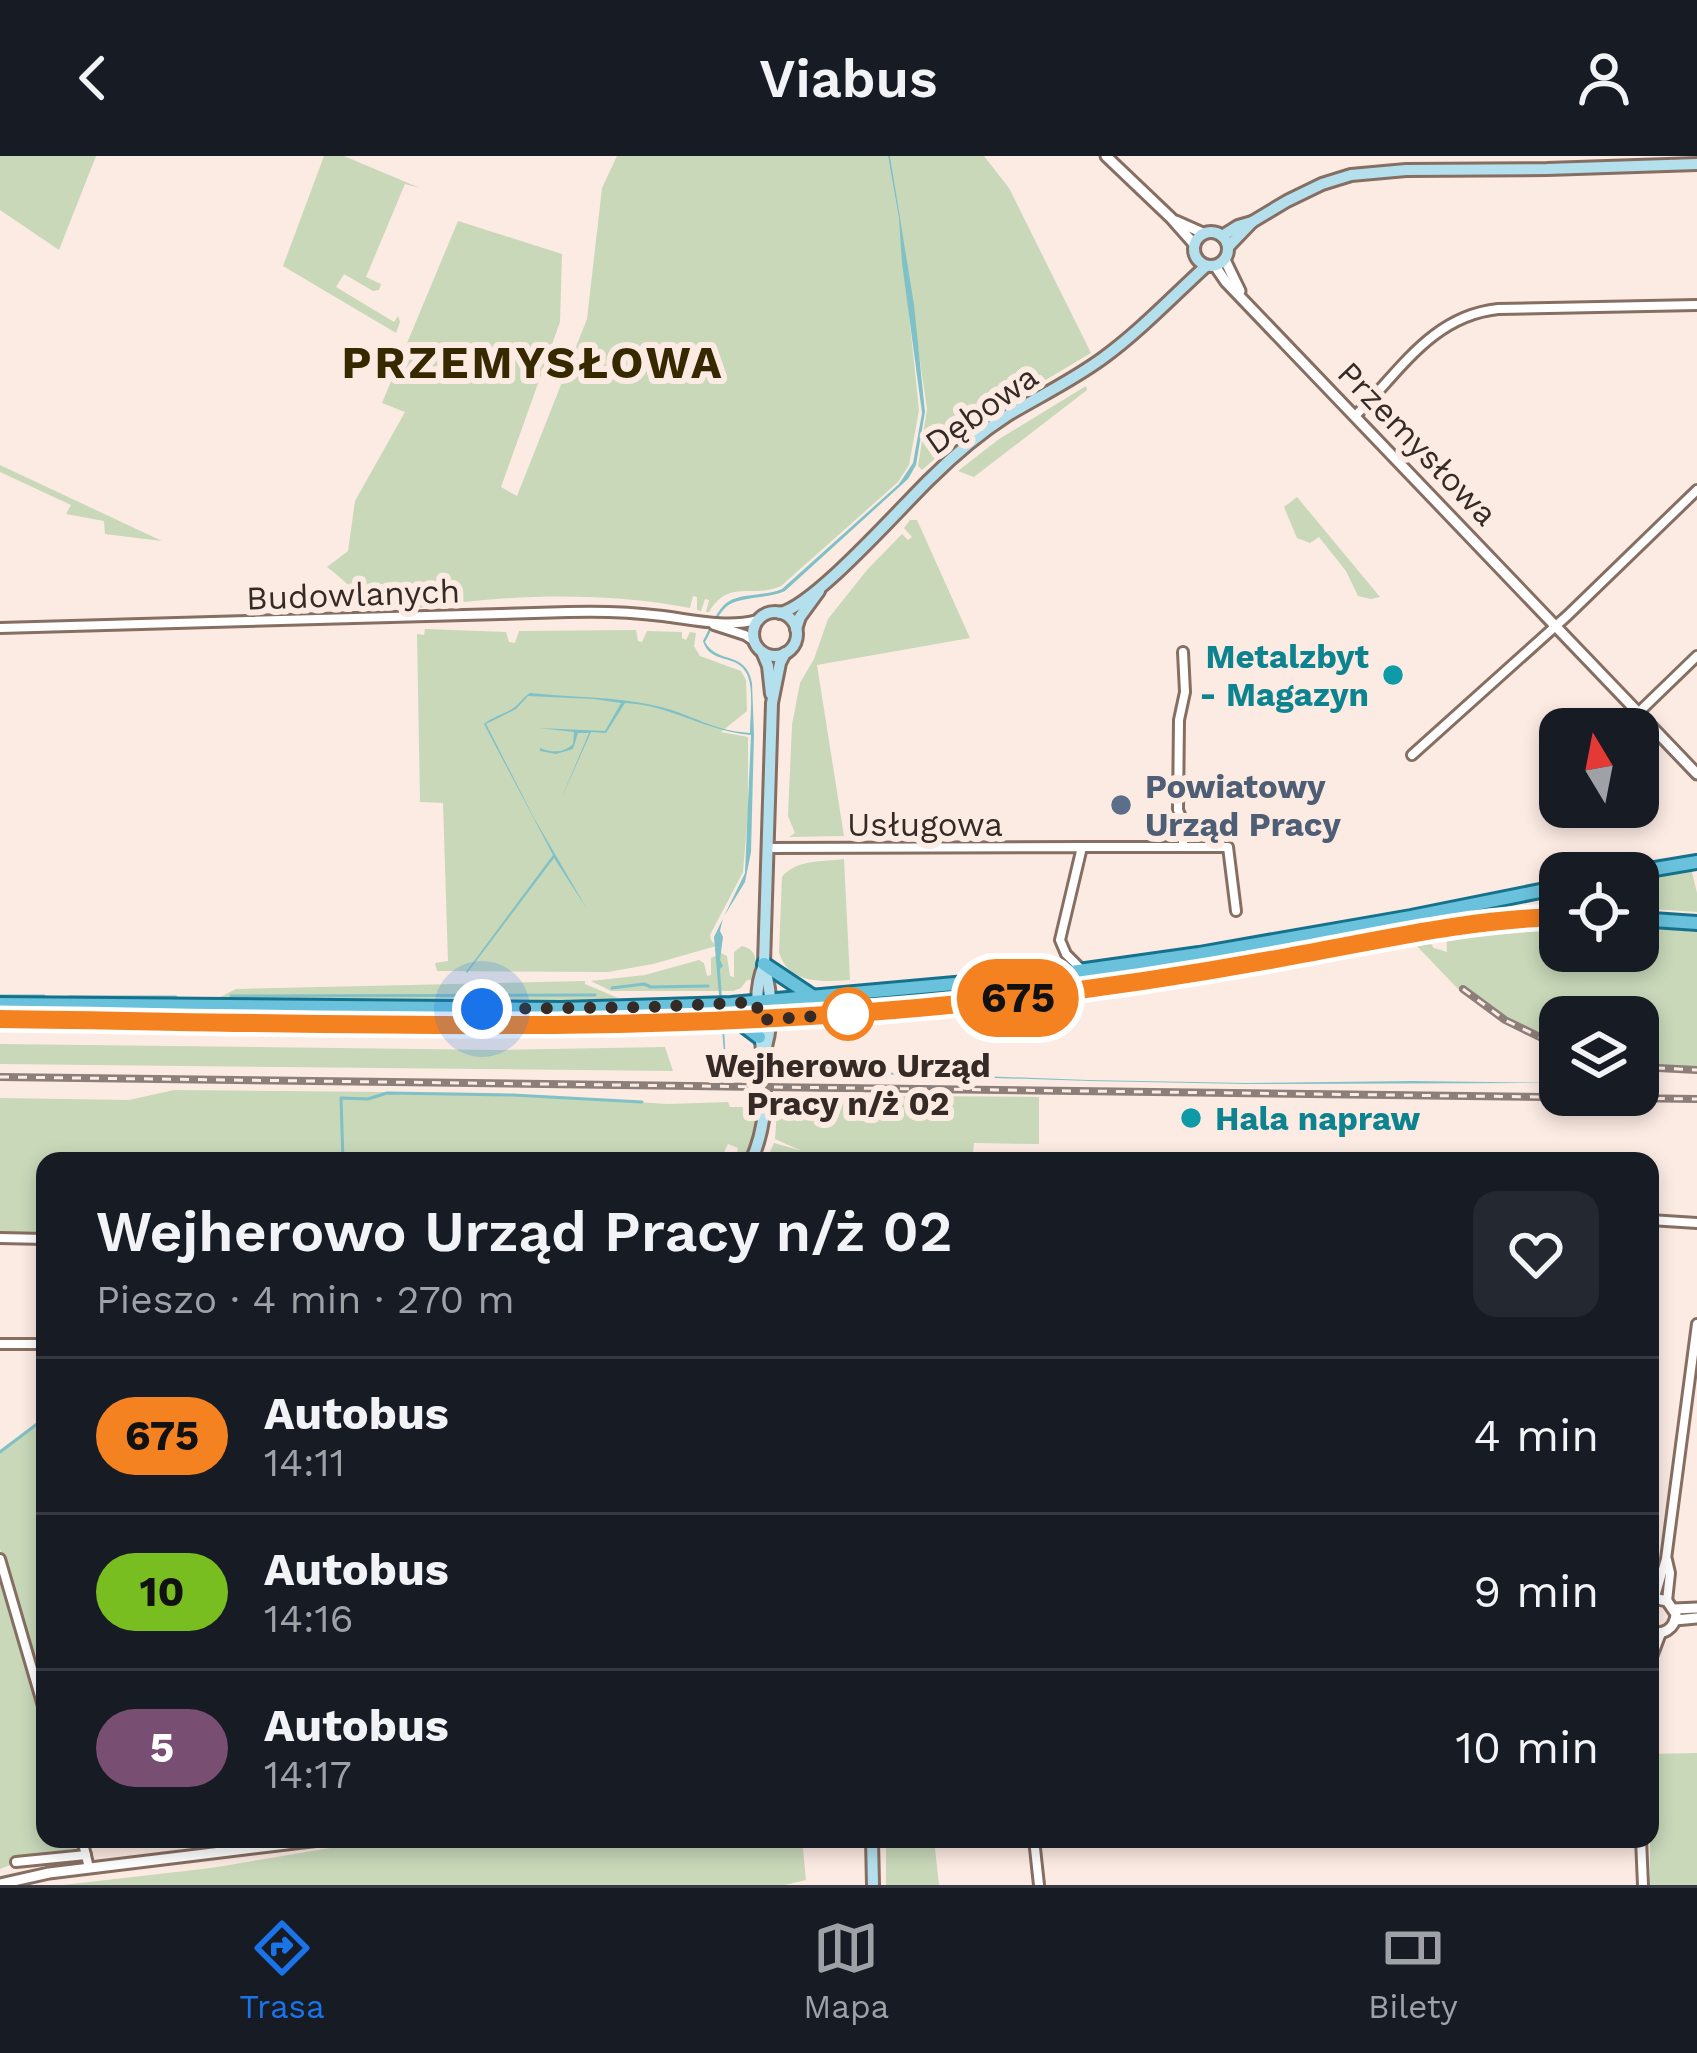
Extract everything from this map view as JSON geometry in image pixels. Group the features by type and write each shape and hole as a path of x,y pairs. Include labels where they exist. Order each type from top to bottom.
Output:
{"main road":[{"path":"1212,254 1238,226 1298,194 1373,171 1697,164"},
{"path":"1203,233 1210,232 1212,254"},
{"name":"Dębowa","path":"780,613 823,586 964,447 1103,358 1139,329 1212,254 1203,233"},
{"name":"Dębowa","path":"796,629 823,586"},
{"path":"754,1152 765,1120 763,1001 772,703 768,666 753,632 758,620 768,613 780,613 796,629 794,644 779,663 772,703"},
{"path":"763,652 785,653"},
{"path":"1659,868 1697,862"},
{"path":"0,1004 561,1009 763,1001 1199,954 1539,891"},
{"path":"0,1019 522,1025 738,1021 971,1003 1112,986 1468,923 1539,918"},
{"path":"1659,920 1697,923"},
{"path":"764,964 813,997"},
{"path":"763,1056 759,1037 765,1019"},
{"path":"738,1021 759,1037"},
{"path":"872,1848 873,1885"}],"street":[{"name":"Przemysłowa","path":"1106,156 1212,254 1243,296 1634,708"},
{"name":"Przemysłowa","path":"1172,218 1203,233"},
{"path":"1355,416 1436,332 1474,312 1697,305"},
{"path":"1412,755 1697,490"},
{"name":"Budowlanych","path":"0,628 568,611 707,623 758,620"},
{"name":"Budowlanych","path":"707,623 754,641"},
{"path":"1183,652 1178,788 1183,847"},
{"path":"1642,708 1697,656"},
{"name":"Przemysłowa","path":"1659,734 1697,775"},
{"path":"1082,847 1061,931 1063,950 1082,970"},
{"name":"Usługowa","path":"768,848 1228,848 1236,910"},
{"path":"1659,1221 1697,1223"},
{"path":"0,1238 36,1239"},
{"path":"1659,1580 1666,1559 1697,1324"},
{"path":"0,1344 36,1344"},
{"path":"0,1559 36,1682"},
{"path":"1659,1632 1668,1630 1672,1610 1666,1559"},
{"path":"1659,1604 1697,1618"},
{"path":"1672,1610 1697,1609"},
{"path":"84,1848 89,1868"},
{"path":"0,1884 50,1873 254,1848"},
{"path":"1035,1848 1039,1885"},
{"path":"1641,1848 1642,1885"},
{"path":"16,1862 86,1854"}],"green space":[{"path":"0,156 96,156 59,250 0,210"},
{"path":"324,156 344,156 420,188 405,184 366,277 381,284 379,290 344,274 336,287 394,322 398,316 396,333 283,266"},
{"path":"617,156 888,156 919,410 909,465 898,482 781,586 733,592 709,612 709,600 697,610 693,596 690,608 577,597 492,599 397,609 373,604 327,567 348,551 355,501 405,412 382,403 458,221 562,254 560,322 501,487 517,496 587,319 602,188"},
{"path":"890,156 984,156 1009,188 1091,353 988,414 979,406 981,419 922,470 918,466 927,409"},
{"path":"1086,386 1087,390 974,477 958,471 999,439"},
{"path":"0,465 162,541 105,534 104,521 66,514 71,505 0,472"},
{"path":"1297,497 1380,597 1358,596 1346,571 1319,537 1310,543 1297,538 1284,507"},
{"path":"910,520 917,520 970,638 817,665 844,836 789,837 795,833 788,816 792,725 800,683 828,619 902,534 908,540 912,537 904,528"},
{"path":"425,629 506,632 509,642 515,643 519,631 636,630 642,642 647,631 682,632 686,640 690,632 696,633 694,646 700,656 741,671 746,680 747,711 721,732 748,737 743,872 710,935 716,946 608,972 437,971 435,963 448,961 443,803 420,802 417,634 424,635"},
{"path":"844,859 850,980 807,979 790,970 779,952 782,877 802,864"},
{"path":"1691,868 1697,912 1659,909 1659,873"},
{"path":"1539,925 1539,972 1659,972 1659,929 1697,932 1697,1067 1659,1065 1659,996 1539,996 1539,1032 1506,1016 1463,984 1458,989 1413,942 1427,939 1434,948 1447,952 1446,933"},
{"path":"1388,927 1392,931 1227,961 951,999 951,995"},
{"path":"742,946 754,955 753,980 733,991 611,991 591,981 645,975 699,960 707,976 711,975 711,958 721,953 727,956 734,977 734,952"},
{"path":"585,981 618,998 506,1003 220,997 236,989"},
{"path":"0,1008 563,1013 563,1017 0,1015"},
{"path":"0,1044 501,1050 665,1047 673,1071 0,1064"},
{"path":"174,1090 490,1093 668,1104 728,1102 730,1107 759,1101 757,1130 748,1152 737,1152 728,1144 724,1152 36,1152 36,1234 0,1234 0,1098 129,1100"},
{"path":"778,1095 1039,1097 1039,1144 974,1143 973,1152 770,1152 774,1143 802,1151 775,1139"},
{"path":"36,1425 36,1671 0,1549 0,1452"},
{"path":"0,1580 36,1702 36,1848 79,1848 80,1852 28,1858 0,1869"},
{"path":"1697,1753 1697,1885 1650,1885 1650,1848 1659,1848 1659,1754"},
{"path":"330,1848 803,1848 806,1880 785,1885 63,1885"},
{"path":"886,1848 935,1848 939,1885 886,1885"}],"water":[{"path":"890,156 914,305 925,412 916,465 908,479 785,591 726,607 705,642 744,666 752,683 751,852 745,882 724,916 745,873 751,735 625,703 606,733 591,732 561,799 589,733 578,733 573,749 556,754 540,748 566,749 573,744 574,732 539,728 605,731 621,703 528,696 516,709 486,724 587,909 554,858 467,973 553,855 484,724 530,693 645,703 750,733 747,674 737,663 711,653 703,641 715,617 730,601 782,589 899,484 913,463 922,413"},
{"path":"723,919 720,969 726,1060 874,1072 1088,1080 1539,1083 1246,1084 1090,1081 874,1074 728,1062 726,1076 714,937"}],"waterway":[{"path":"612,988 708,986"},
{"path":"231,996 595,995"},
{"path":"0,996 44,996"},
{"path":"69,997 176,997"},
{"path":"343,1152 341,1098 368,1099 387,1093 642,1102"},
{"path":"0,1452 36,1425"}],"railway":[{"path":"1463,989 1505,1020 1539,1037"},
{"path":"1659,1068 1697,1070"},
{"path":"0,1077 1697,1099"}],"bus line":[{"name":"675","path":"0,1019 522,1025 832,1016 1112,986 1468,923 1539,918"}],"place":[{"name":"Metalzbyt - Magazyn","path":"1393,675"},
{"name":"Powiatowy Urząd Pracy","path":"1121,805"},
{"name":"Wejherowo Urząd Pracy n/ż 02","path":"848,1014"},
{"name":"Hala napraw","path":"1191,1118"}],"district":[{"name":"PRZEMYSŁOWA","path":"533,362"}],"route":[{"path":"482,1009 757,1002 758,1020 848,1014"}]}
